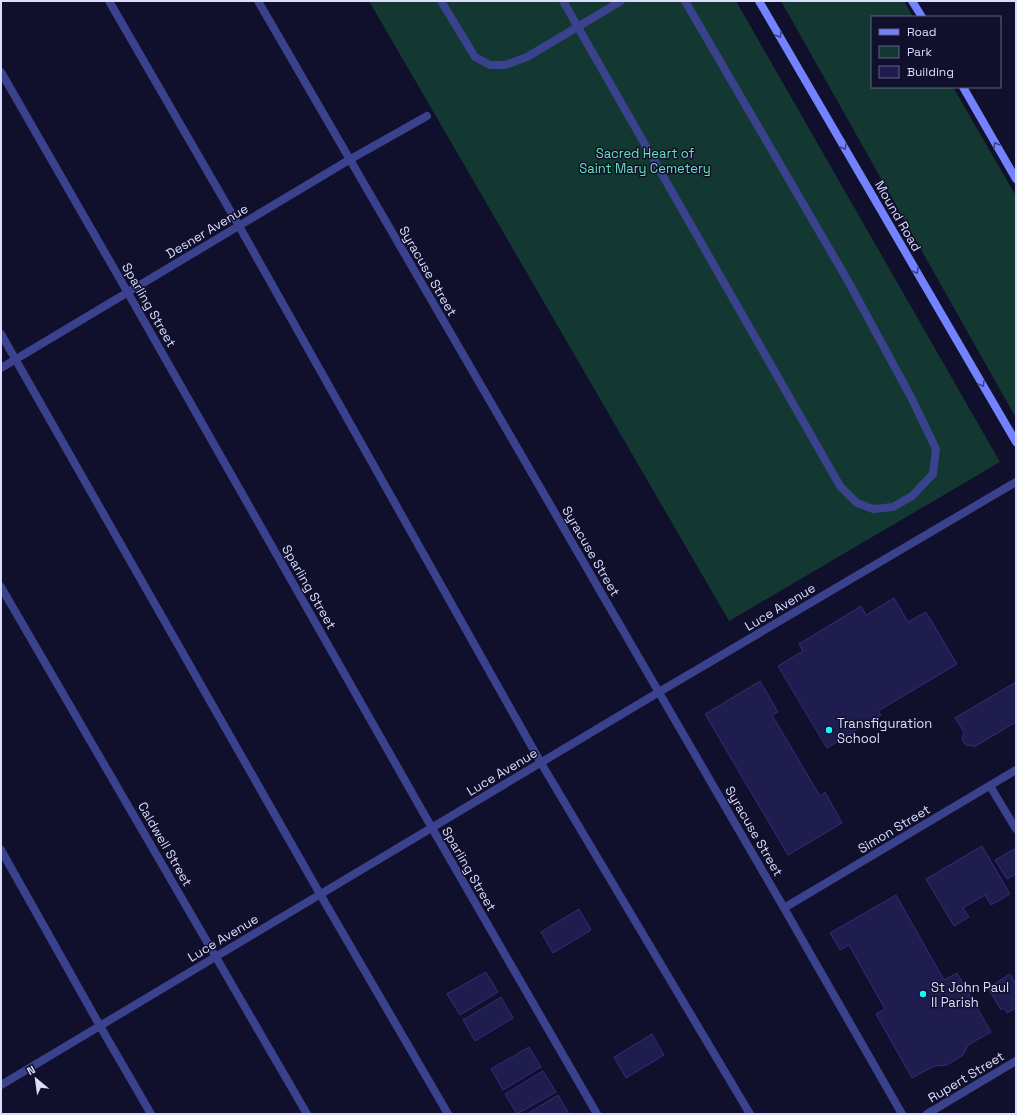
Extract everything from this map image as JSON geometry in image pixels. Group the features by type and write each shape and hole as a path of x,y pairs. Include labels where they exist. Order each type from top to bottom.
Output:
{"main road":[{"name":"Mound Road","path":"759,1 1016,442"},
{"path":"912,1 921,16"},
{"path":"963,88 1016,179"}],"street":[{"path":"109,1 239,226 541,763 750,1114"},
{"name":"Syracuse Street","path":"258,1 902,1114"},
{"path":"442,1 475,57 490,66 505,65 527,57 621,1"},
{"path":"563,1 840,486 857,503 873,509 893,507 912,496 933,474 936,449 911,397 848,281 685,1"},
{"name":"Sparling Street","path":"1,72 128,292 432,828 597,1114"},
{"name":"Desner Avenue","path":"1,368 349,160 426,116"},
{"path":"1,334 320,894 448,1114"},
{"name":"Luce Avenue","path":"1,1085 659,692 1016,482"},
{"name":"Caldwell Street","path":"1,587 307,1114"},
{"name":"Simon Street","path":"784,908 1016,770"},
{"path":"990,786 1016,829"},
{"path":"1,850 151,1114"},
{"name":"Rupert Street","path":"927,1114 1016,1061"}],"green space":[{"name":"Sacred Heart of Saint Mary Cemetery","path":"369,1 736,1 1000,462 729,621"},
{"path":"781,1 904,1 912,16 871,16 871,88 954,88 1016,196 1016,418"}],"building":[{"path":"894,598 908,622 926,612 957,664 878,711 881,715 827,748 778,666 803,651 799,644 861,606 866,615"},
{"path":"760,681 778,712 772,715 820,796 825,792 842,823 788,855 705,714"},
{"path":"1016,682 1016,722 974,747 972,745 968,746 965,744 962,739 964,732 955,718"},
{"path":"982,846 1010,894 991,905 985,895 963,908 969,917 954,926 926,879"},
{"path":"1016,848 1016,874 1007,879 995,860"},
{"name":"St John Paul II Parish","path":"896,895 944,980 957,973 991,1032 968,1045 963,1055 947,1065 934,1066 912,1078 876,1014 885,1009 849,945 840,950 830,933"},
{"path":"579,909 591,930 553,953 541,932"},
{"path":"486,972 498,992 460,1015 447,994"},
{"path":"1010,974 1016,985 1016,1008 1007,1013 1004,1008 1001,1010 988,988"},
{"path":"501,997 513,1018 475,1041 463,1020"},
{"path":"652,1034 664,1055 626,1078 614,1057"},
{"path":"529,1047 541,1067 503,1090 491,1069"},
{"path":"543,1071 556,1092 517,1114 505,1094"},
{"path":"558,1095 569,1114 527,1114"}],"place":[{"name":"Transfiguration School","path":"829,730"},
{"name":"St John Paul II Parish","path":"923,994"}]}
